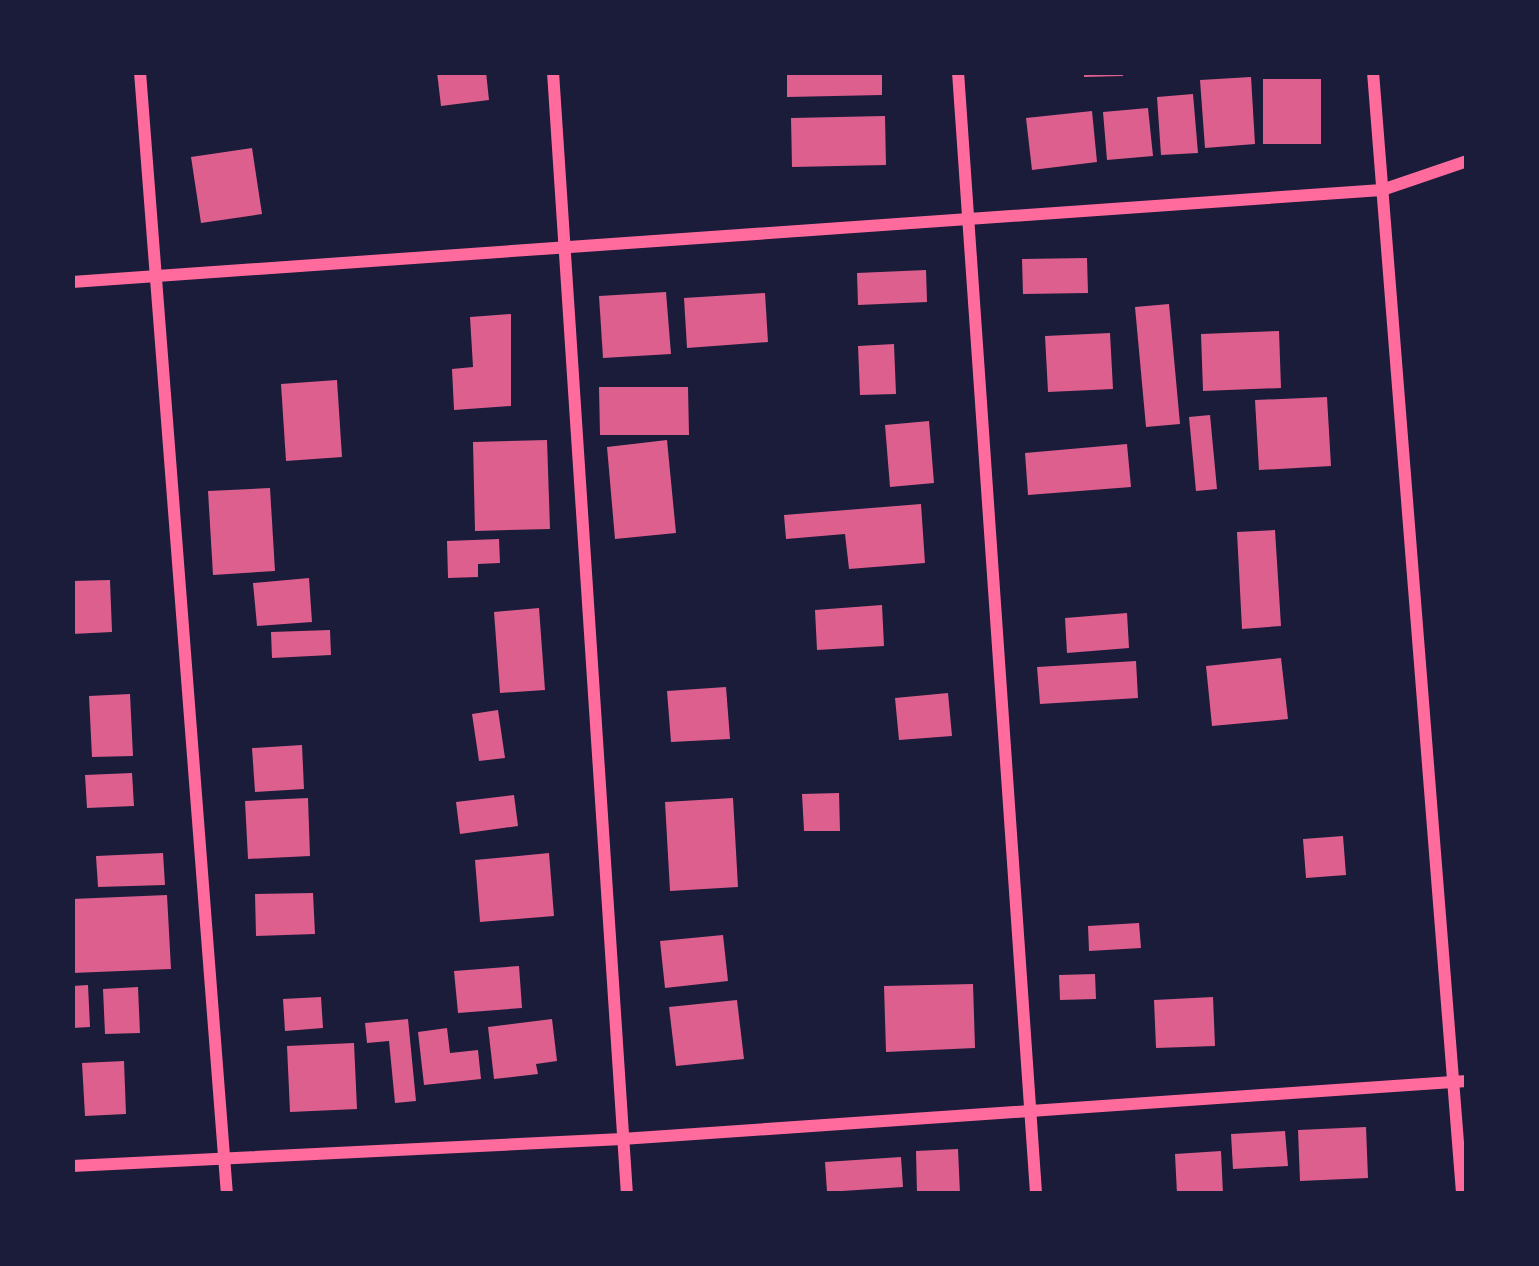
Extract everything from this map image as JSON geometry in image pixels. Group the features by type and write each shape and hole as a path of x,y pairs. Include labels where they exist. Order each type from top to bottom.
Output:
{"street":[{"path":"140,72 227,1194"},
{"path":"554,72 627,1194"},
{"path":"958,72 1036,1194"},
{"path":"1373,72 1461,1081 1462,1194"},
{"path":"72,282 566,243 1382,190 1467,161"},
{"path":"72,1166 622,1139 1461,1081"}],"building":[{"path":"437,72 486,72 489,100 441,106"},
{"path":"787,72 882,72 882,95 787,97"},
{"path":"1084,72 1123,72 1123,76 1084,77"},
{"path":"1251,77 1255,144 1205,148 1200,80"},
{"path":"1263,79 1321,79 1321,144 1263,144"},
{"path":"1193,94 1198,153 1161,155 1157,97"},
{"path":"1148,108 1153,156 1107,160 1103,112"},
{"path":"1092,111 1097,162 1032,170 1026,118"},
{"path":"885,116 886,165 792,167 791,118"},
{"path":"252,148 262,214 201,223 191,157"},
{"path":"1087,258 1088,293 1023,294 1022,259"},
{"path":"926,270 927,302 858,305 857,273"},
{"path":"666,292 671,354 603,358 599,296"},
{"path":"765,293 768,342 687,348 684,298"},
{"path":"1169,304 1180,424 1146,427 1135,307"},
{"path":"511,314 511,406 454,410 452,369 473,367 470,317"},
{"path":"1279,331 1281,388 1203,391 1201,334"},
{"path":"1110,333 1113,389 1048,392 1045,336"},
{"path":"894,344 896,394 860,395 858,346"},
{"path":"337,380 342,457 286,461 281,384"},
{"path":"599,387 688,387 689,435 600,435"},
{"path":"1327,397 1331,466 1259,470 1255,400"},
{"path":"1210,415 1217,489 1196,491 1189,417"},
{"path":"929,421 934,483 890,487 885,425"},
{"path":"547,440 550,529 475,531 473,442"},
{"path":"667,440 676,533 615,539 607,447"},
{"path":"1127,444 1131,487 1028,495 1025,453"},
{"path":"270,488 275,571 213,575 208,491"},
{"path":"921,504 925,563 849,569 845,534 786,539 784,515"},
{"path":"1275,530 1281,626 1242,629 1237,532"},
{"path":"499,539 500,563 478,564 478,577 448,578 447,541"},
{"path":"309,578 312,622 257,626 253,583"},
{"path":"110,580 112,632 72,634 72,581"},
{"path":"882,605 884,646 817,650 815,610"},
{"path":"539,608 545,690 500,693 494,612"},
{"path":"1127,613 1129,648 1067,653 1065,618"},
{"path":"330,630 331,655 272,658 271,632"},
{"path":"1281,658 1288,719 1212,726 1206,666"},
{"path":"1136,661 1138,698 1040,704 1037,667"},
{"path":"726,687 730,739 671,742 667,691"},
{"path":"948,693 952,736 899,740 895,698"},
{"path":"130,694 133,756 92,757 89,696"},
{"path":"498,710 505,758 479,761 472,714"},
{"path":"302,745 304,789 255,792 252,748"},
{"path":"132,773 134,806 87,808 85,775"},
{"path":"839,793 840,831 804,831 802,794"},
{"path":"514,795 518,826 460,834 456,802"},
{"path":"308,798 310,856 248,859 245,801"},
{"path":"733,798 738,887 670,891 665,802"},
{"path":"1343,836 1346,875 1306,878 1303,839"},
{"path":"163,853 165,885 98,887 96,856"},
{"path":"549,853 554,916 480,922 475,860"},
{"path":"313,893 315,934 256,936 255,894"},
{"path":"167,895 171,969 72,973 72,899"},
{"path":"1139,923 1141,948 1089,951 1088,926"},
{"path":"723,935 728,981 665,988 660,941"},
{"path":"519,966 522,1008 458,1013 454,971"},
{"path":"1095,974 1096,999 1060,1000 1059,975"},
{"path":"973,984 975,1048 886,1052 884,986"},
{"path":"88,985 90,1027 72,1028 72,986"},
{"path":"138,987 140,1033 105,1034 103,989"},
{"path":"321,997 323,1028 285,1031 283,999"},
{"path":"1213,997 1215,1046 1156,1048 1154,1000"},
{"path":"737,1000 744,1059 676,1066 669,1007"},
{"path":"408,1019 416,1101 395,1103 389,1041 367,1043 365,1023"},
{"path":"552,1019 557,1061 536,1064 538,1074 494,1079 488,1027"},
{"path":"447,1028 450,1053 478,1050 481,1079 424,1085 418,1032"},
{"path":"354,1043 357,1109 290,1112 287,1046"},
{"path":"124,1061 126,1114 85,1116 82,1063"},
{"path":"1366,1127 1368,1178 1300,1181 1298,1130"},
{"path":"1285,1131 1288,1166 1233,1169 1231,1134"},
{"path":"958,1149 960,1194 917,1194 916,1151"},
{"path":"1221,1151 1223,1194 1177,1194 1175,1154"},
{"path":"901,1157 903,1187 827,1192 825,1162"}]}
